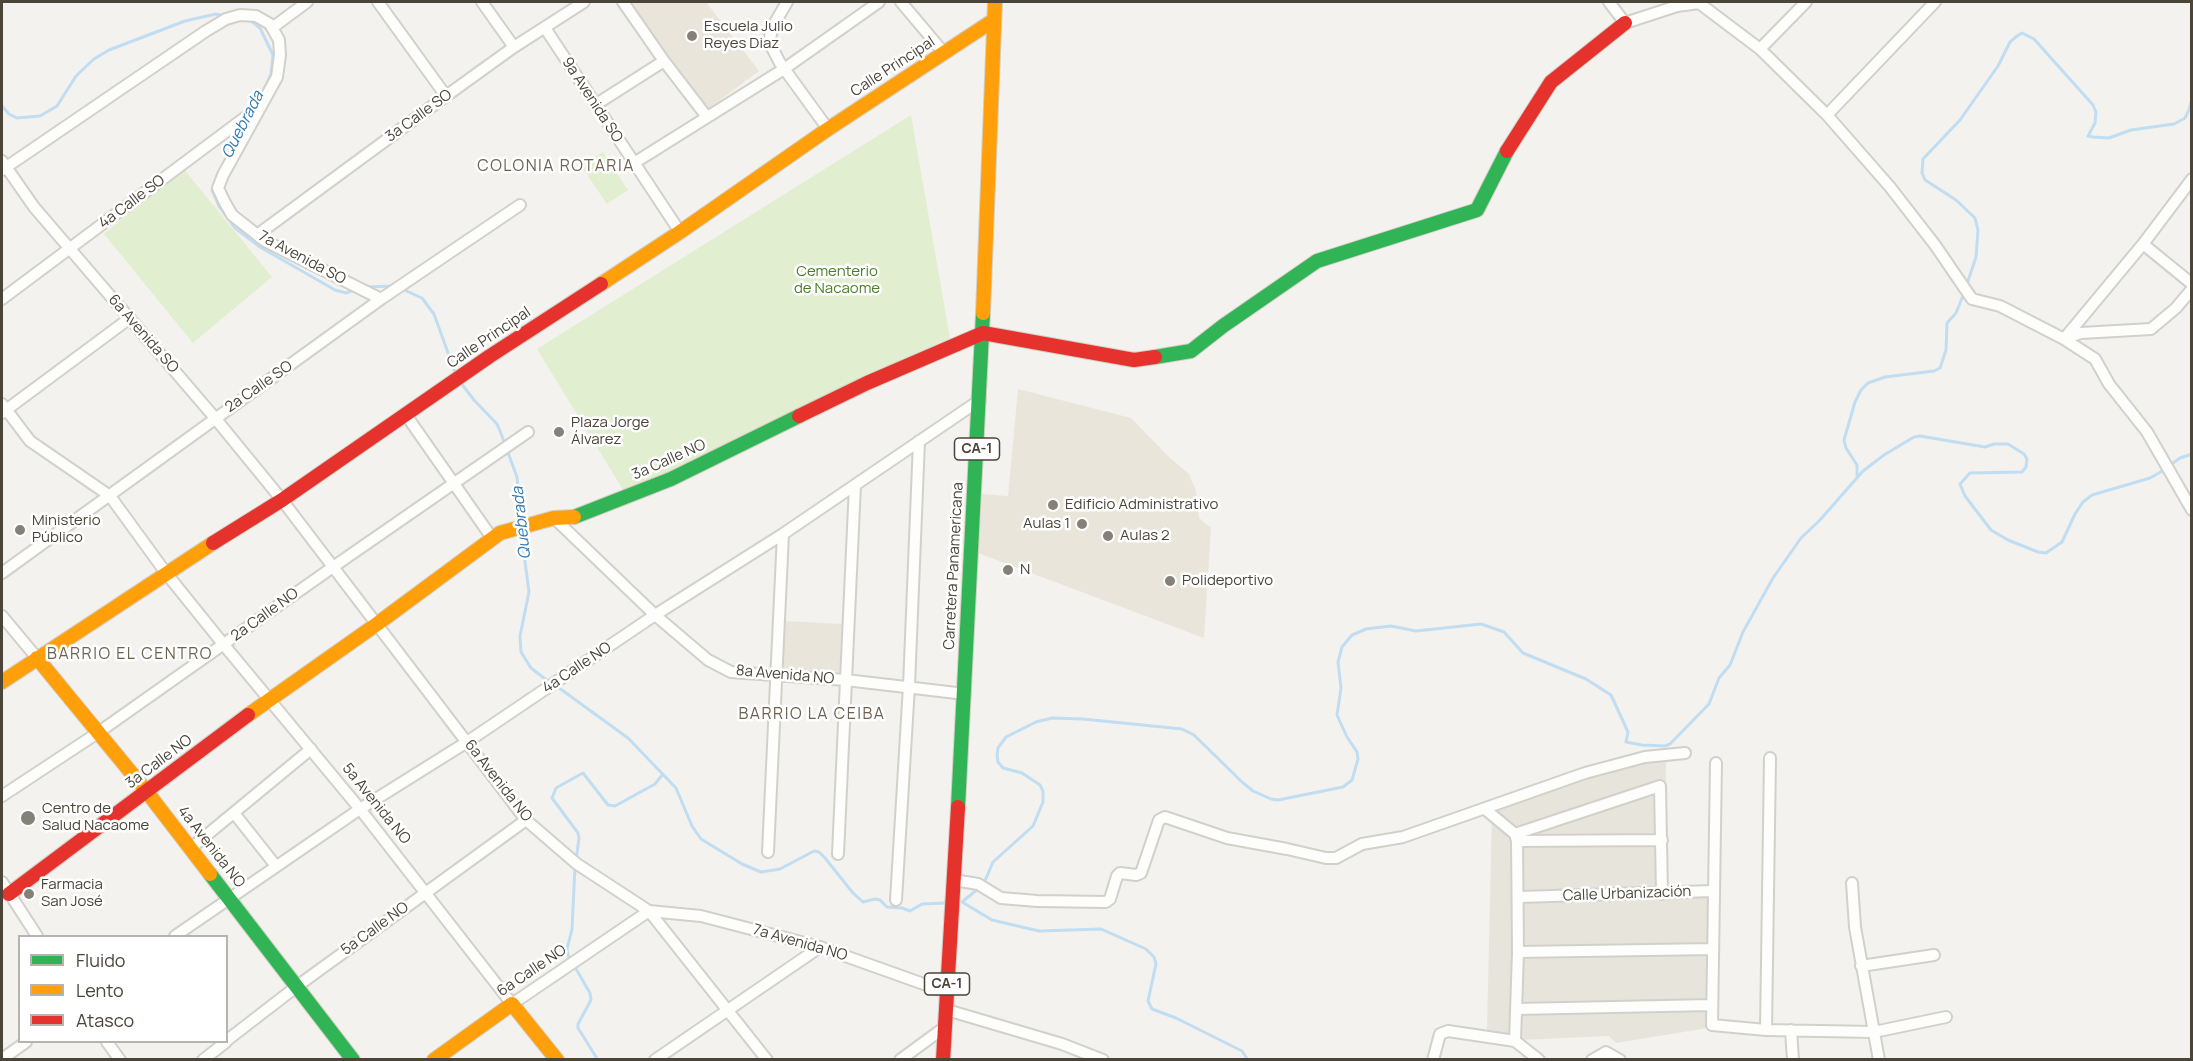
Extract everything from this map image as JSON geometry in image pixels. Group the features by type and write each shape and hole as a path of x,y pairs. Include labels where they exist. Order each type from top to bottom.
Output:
{"main road":[{"name":"Carretera Panamericana","path":"943,1059 971,528 980,400 995,2"},
{"name":"Calle Principal","path":"2,682 166,573 282,500 470,370 680,232 828,129 994,20"},
{"path":"983,333 1134,360 1191,351 1317,261 1477,210 1509,147 1551,82 1625,23"},
{"name":"3a Calle NO","path":"5,888 147,792 270,699 377,624 500,533 554,518 579,517 671,479 867,383 983,333"},
{"name":"4a Avenida NO","path":"38,658 191,848 353,1059"},
{"name":"6a Calle NO","path":"434,1059 512,1004"},
{"name":"5a Avenida NO","path":"512,1004 557,1059"}],"street":[{"path":"3,166 226,19 240,15 256,16 270,24 272,28 307,2"},
{"path":"378,2 446,96"},
{"path":"482,2 514,47"},
{"name":"3a Calle SO","path":"256,235 514,47 584,2"},
{"path":"623,2 707,117"},
{"path":"787,2 773,26 769,42 784,69 828,129"},
{"path":"634,164 784,69 879,2"},
{"path":"901,2 944,53"},
{"path":"1609,2 1625,23 1677,6 1699,3 1760,50 1827,115 1890,187 1935,245 1972,299 2000,306 2064,339 2095,359 2109,384 2147,432 2192,510"},
{"path":"1760,50 1806,2"},
{"path":"1827,115 1935,2"},
{"name":"7a Avenida SO","path":"272,28 279,40 277,78 218,188 232,215 256,235 381,300"},
{"name":"9a Avenida SO","path":"545,28 680,232"},
{"path":"595,105 664,61"},
{"name":"4a Calle SO","path":"2,299 262,105"},
{"name":"6a Avenida SO","path":"3,166 34,207 215,418 282,500"},
{"path":"2064,339 2143,244 2192,179"},
{"name":"2a Calle SO","path":"2,573 381,300 520,206"},
{"path":"2143,244 2192,284"},
{"path":"2064,339 2081,333 2151,329 2176,308 2192,289"},
{"path":"3,409 129,318"},
{"name":"4a Calle NO","path":"177,935 360,809 467,742 655,615 783,534 980,400"},
{"name":"5a Avenida NO","path":"3,409 30,441 110,496 166,573 360,809 512,1004"},
{"path":"406,415 492,538"},
{"name":"2a Calle NO","path":"2,796 99,732 528,432"},
{"path":"896,900 909,686 920,441"},
{"path":"838,854 855,485"},
{"name":"6a Avenida NO","path":"282,500 526,820 577,864 649,911 767,1059"},
{"name":"8a Avenida NO","path":"554,518 655,615 708,660 731,672 846,680 964,694"},
{"path":"768,852 783,534"},
{"path":"2,616 38,658"},
{"path":"191,848 310,749"},
{"path":"954,880 978,884 1001,898 1106,902 1110,899 1120,873 1136,875 1141,873 1159,820 1165,818 1227,838 1326,858 1336,858 1362,844 1403,837 1585,773 1645,757 1685,753"},
{"path":"1770,758 1766,1030 1874,1032 1946,1017"},
{"path":"1713,891 1716,764"},
{"path":"1516,838 1660,786 1662,894"},
{"path":"1485,809 1516,838 1662,840"},
{"path":"234,813 276,866"},
{"name":"5a Calle NO","path":"228,1039 424,892 526,820"},
{"path":"1515,1041 1518,952 1516,838"},
{"path":"1852,883 1855,927 1879,1059"},
{"path":"5,888 36,935"},
{"name":"Calle Urbanización","path":"1518,897 1713,891 1712,1026 1766,1030"},
{"name":"7a Avenida NO","path":"649,911 701,916 820,946 946,992"},
{"name":"6a Calle NO","path":"512,1004 649,911"},
{"path":"656,1059 820,946"},
{"path":"1518,952 1713,949"},
{"path":"1861,966 1934,955"},
{"path":"1516,1009 1712,1005"},
{"path":"947,1010 1062,1044 1103,1059"},
{"path":"900,1059 945,1027"},
{"path":"1791,1030 1793,1059"},
{"path":"1433,1059 1438,1037 1444,1031 1515,1041 1539,1059"},
{"path":"2,1059 23,1043"},
{"path":"108,1043 120,1059"},
{"name":"5a Calle NO","path":"203,1059 223,1043"},
{"path":"1592,1059 1606,1052 1620,1059"}],"shaded area":[{"name":"Escuela Julio Reyes Diaz","path":"627,2 706,2 759,71 705,111"},
{"path":"1018,389 1131,418 1189,474 1196,491 1199,518 1211,528 1204,638 978,553 982,494 1008,496"},
{"path":"785,621 844,624 842,672 782,669"},
{"path":"1666,757 1665,889 1711,887 1708,1028 1616,1043 1609,1036 1520,1040 1487,1030 1492,812 1565,783"}],"green space":[{"name":"Cementerio de Nacaome","path":"911,115 950,338 625,493 537,349"},
{"path":"603,152 628,190 607,204 581,166"},
{"path":"183,168 272,277 193,343 104,234"}],"waterway":[{"name":"Quebrada","path":"2,106 9,114 17,118 40,116 57,106 76,76 94,59 109,50 185,21 216,14 226,16"},
{"name":"Quebrada","path":"250,20 260,28 273,55 271,74 262,94"},
{"path":"1966,287 1976,257 1978,230 1975,218 1956,200 1925,180 1922,173 1923,159 1960,120 1998,66 2010,42 2017,36 2022,33 2034,39 2093,105 2096,112 2095,123 2088,136 2109,138 2131,130 2174,124 2185,118 2192,99"},
{"name":"Quebrada","path":"216,179 212,190 219,206 235,228 260,247 335,290 346,293 354,290"},
{"name":"Quebrada","path":"366,287 393,286"},
{"name":"Quebrada","path":"402,289 422,298 434,314 456,375"},
{"path":"1857,478 1857,465 1846,448 1844,440 1855,402 1861,390 1868,383 1885,377 1934,371 1940,368 1946,350 1947,323 1956,313 1964,293"},
{"name":"Quebrada","path":"461,383 497,424 517,477 521,521"},
{"path":"984,883 993,862 1033,826 1043,802 1043,791 1040,785 1022,773 1003,768 998,762 997,755 998,748 1006,737 1036,722 1052,718 1083,719 1182,729 1194,735 1253,791 1271,799 1278,800 1343,787 1352,780 1358,759 1357,752 1337,715 1341,688 1338,662 1342,647 1352,635 1366,629 1391,626 1416,631 1481,624 1504,632 1523,653 1586,679 1611,695 1628,732 1626,742 1665,746 1670,744 1709,704 1719,678 1730,665 1743,632 1773,578 1801,538 1863,471 1914,437 1920,436 1985,447 1994,444 2008,444 2024,454 2027,459 2026,467 2022,472 1970,473 1960,484 1965,496 1991,530 2008,540 2038,552 2046,553 2062,542 2075,514 2083,502 2092,495 2150,478 2164,470"},
{"path":"2169,466 2180,458 2192,454"},
{"name":"Quebrada","path":"521,531 529,592 520,636 521,652 531,668 549,682"},
{"name":"Quebrada","path":"555,685 628,738 676,788 692,826 701,839 742,864 761,872 780,869 814,851 819,852 825,858 863,902 875,899 880,900 887,907 910,911 922,904 945,903"},
{"path":"576,861 578,833 552,798 556,788 583,773 608,805 615,806 655,784 663,774"},
{"path":"575,867 572,929 567,949 568,955 590,993 591,1000 578,1028 598,1060"},
{"path":"962,902 979,888"},
{"path":"962,902 992,920 1039,931 1101,929 1146,949 1154,957 1156,964 1148,1001 1152,1009 1176,1018 1242,1051 1248,1060"}],"traffic: fast":[{"path":"1155,357 1191,351 1317,261 1477,210 1507,151"},
{"path":"958,807 983,313"},
{"path":"574,517 671,479 799,416"},
{"path":"210,874 353,1060"}],"traffic: slow":[{"path":"983,313 995,2"},
{"path":"601,284 828,129 994,20"},
{"path":"248,715 500,533 554,518 574,517"},
{"path":"2,682 213,543"},
{"path":"37,658 147,792 210,874"},
{"path":"434,1060 512,1004 557,1060"}],"traffic: jam":[{"path":"1507,151 1551,82 1625,23"},
{"path":"213,543 282,500 490,356 601,284"},
{"path":"799,416 867,383 983,333 1134,360 1155,357"},
{"path":"9,894 248,715"},
{"path":"943,1060 958,807"}],"place":[{"name":"Escuela Julio Reyes Diaz","path":"692,36"},
{"name":"Plaza Jorge Álvarez","path":"559,432"},
{"name":"Edificio Administrativo","path":"1053,505"},
{"name":"Aulas 1","path":"1082,524"},
{"name":"Ministerio Público","path":"20,530"},
{"name":"Aulas 2","path":"1108,536"},
{"name":"N","path":"1008,570"},
{"name":"Polideportivo","path":"1170,581"},
{"name":"Centro de Salud Nacaome","path":"28,818"},
{"name":"Farmacia San José","path":"29,894"}],"district":[{"name":"COLONIA ROTARIA","path":"556,167"},
{"name":"BARRIO EL CENTRO","path":"130,655"},
{"name":"BARRIO LA CEIBA","path":"812,715"}]}
